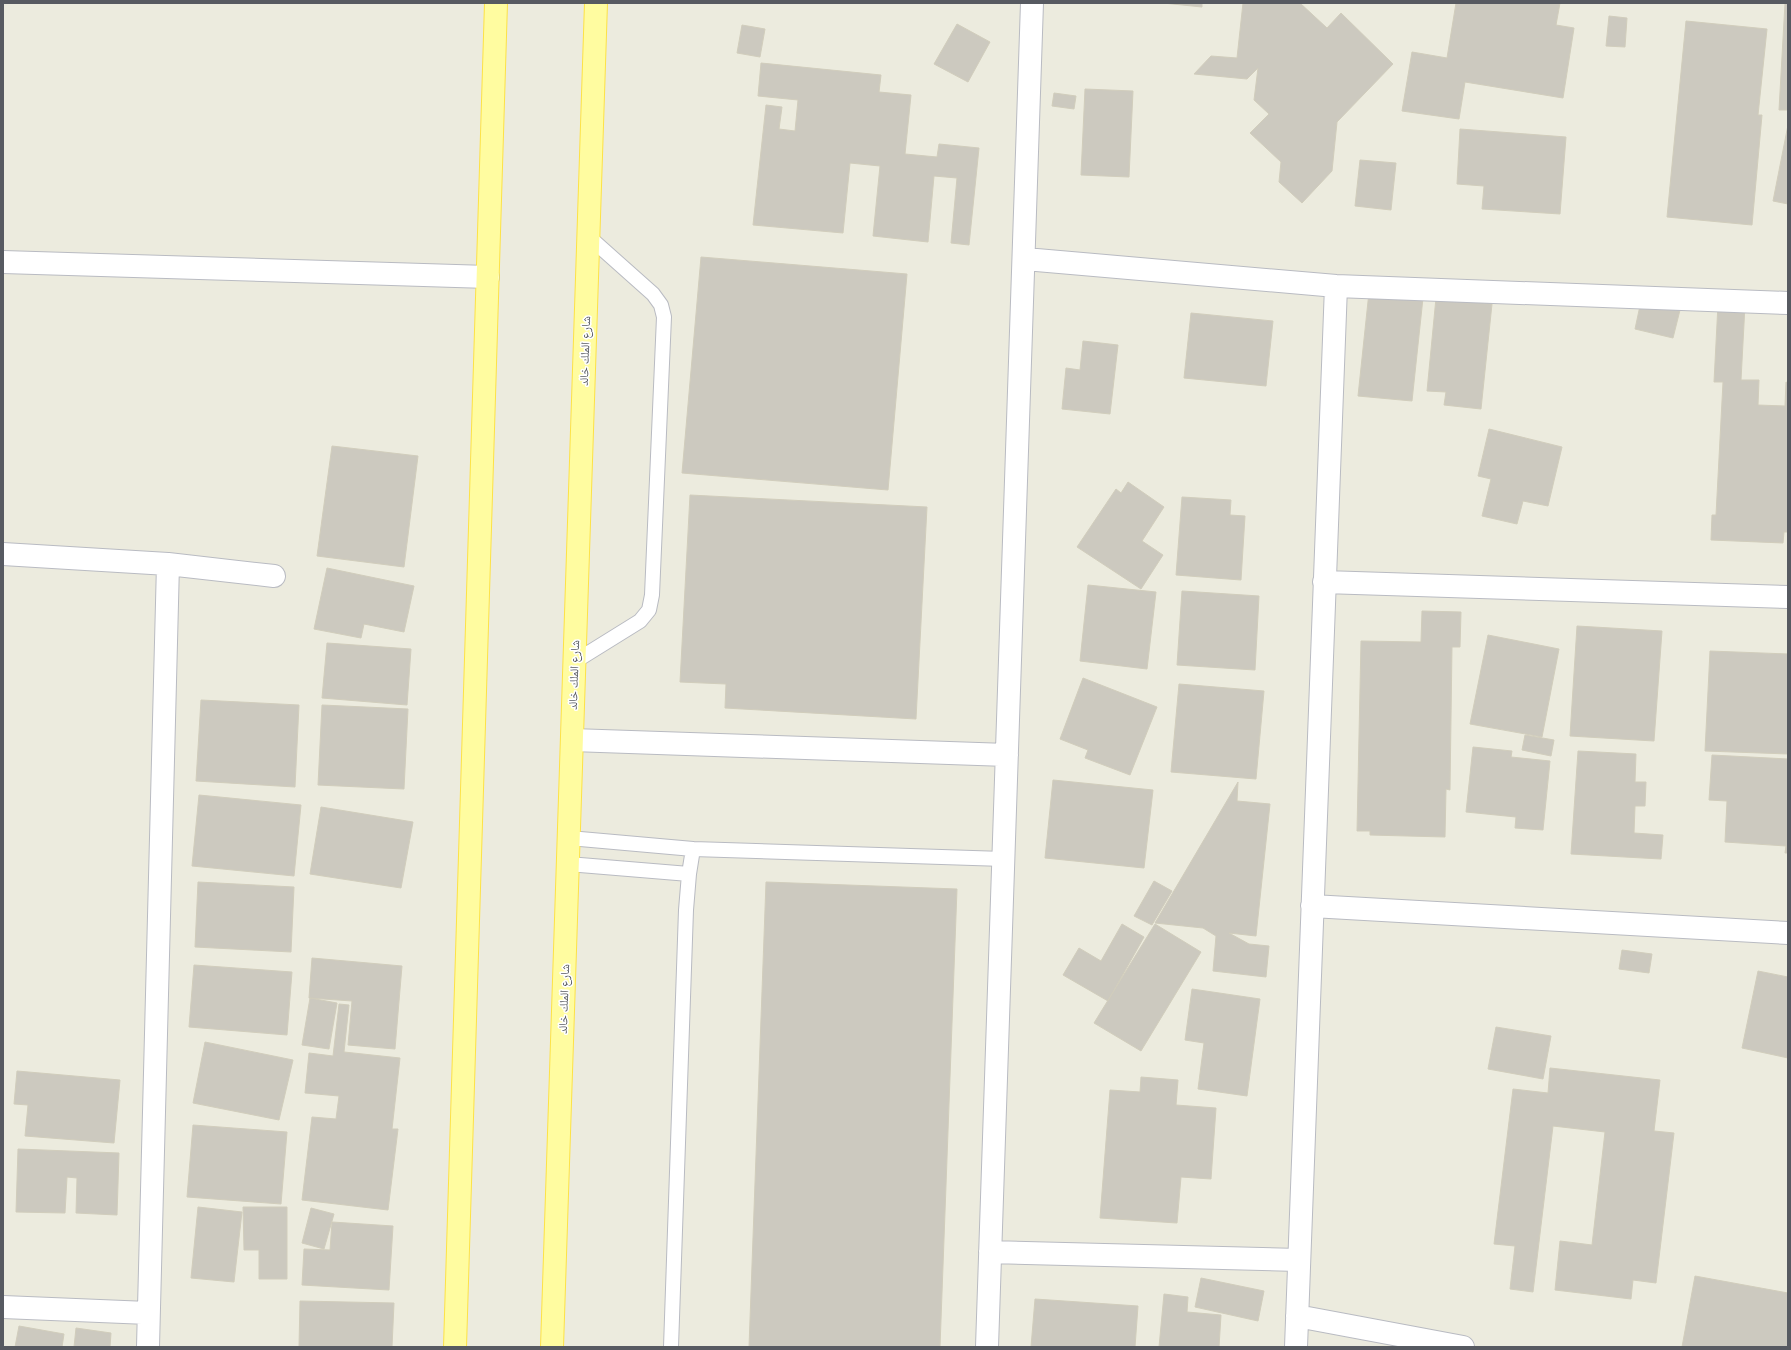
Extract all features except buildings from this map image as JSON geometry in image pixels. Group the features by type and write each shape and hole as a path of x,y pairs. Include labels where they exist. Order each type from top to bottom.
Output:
{"main road":[{"path":"455,1347 496,3"},
{"name":"شارع الملك خالد","path":"552,1347 596,3"}],"street":[{"path":"987,1347 1025,259 1032,3"},
{"path":"1025,259 1336,286 1788,303"},
{"path":"3,262 488,277"},
{"path":"1296,1347 1336,286"},
{"path":"3,554 168,564 274,576"},
{"path":"148,1347 168,564"},
{"path":"1324,582 1788,597"},
{"path":"572,740 1007,755"},
{"path":"1312,906 1788,933"},
{"path":"990,1252 1299,1260"},
{"path":"3,1307 148,1313"},
{"path":"1297,1316 1463,1347"}],"lane":[{"path":"574,662 640,621 649,610 652,595 664,317 661,305 653,294 589,237"},
{"path":"569,838 693,849 1004,859"},
{"path":"671,1347 686,910 693,849"},
{"path":"568,864 689,874"}]}
